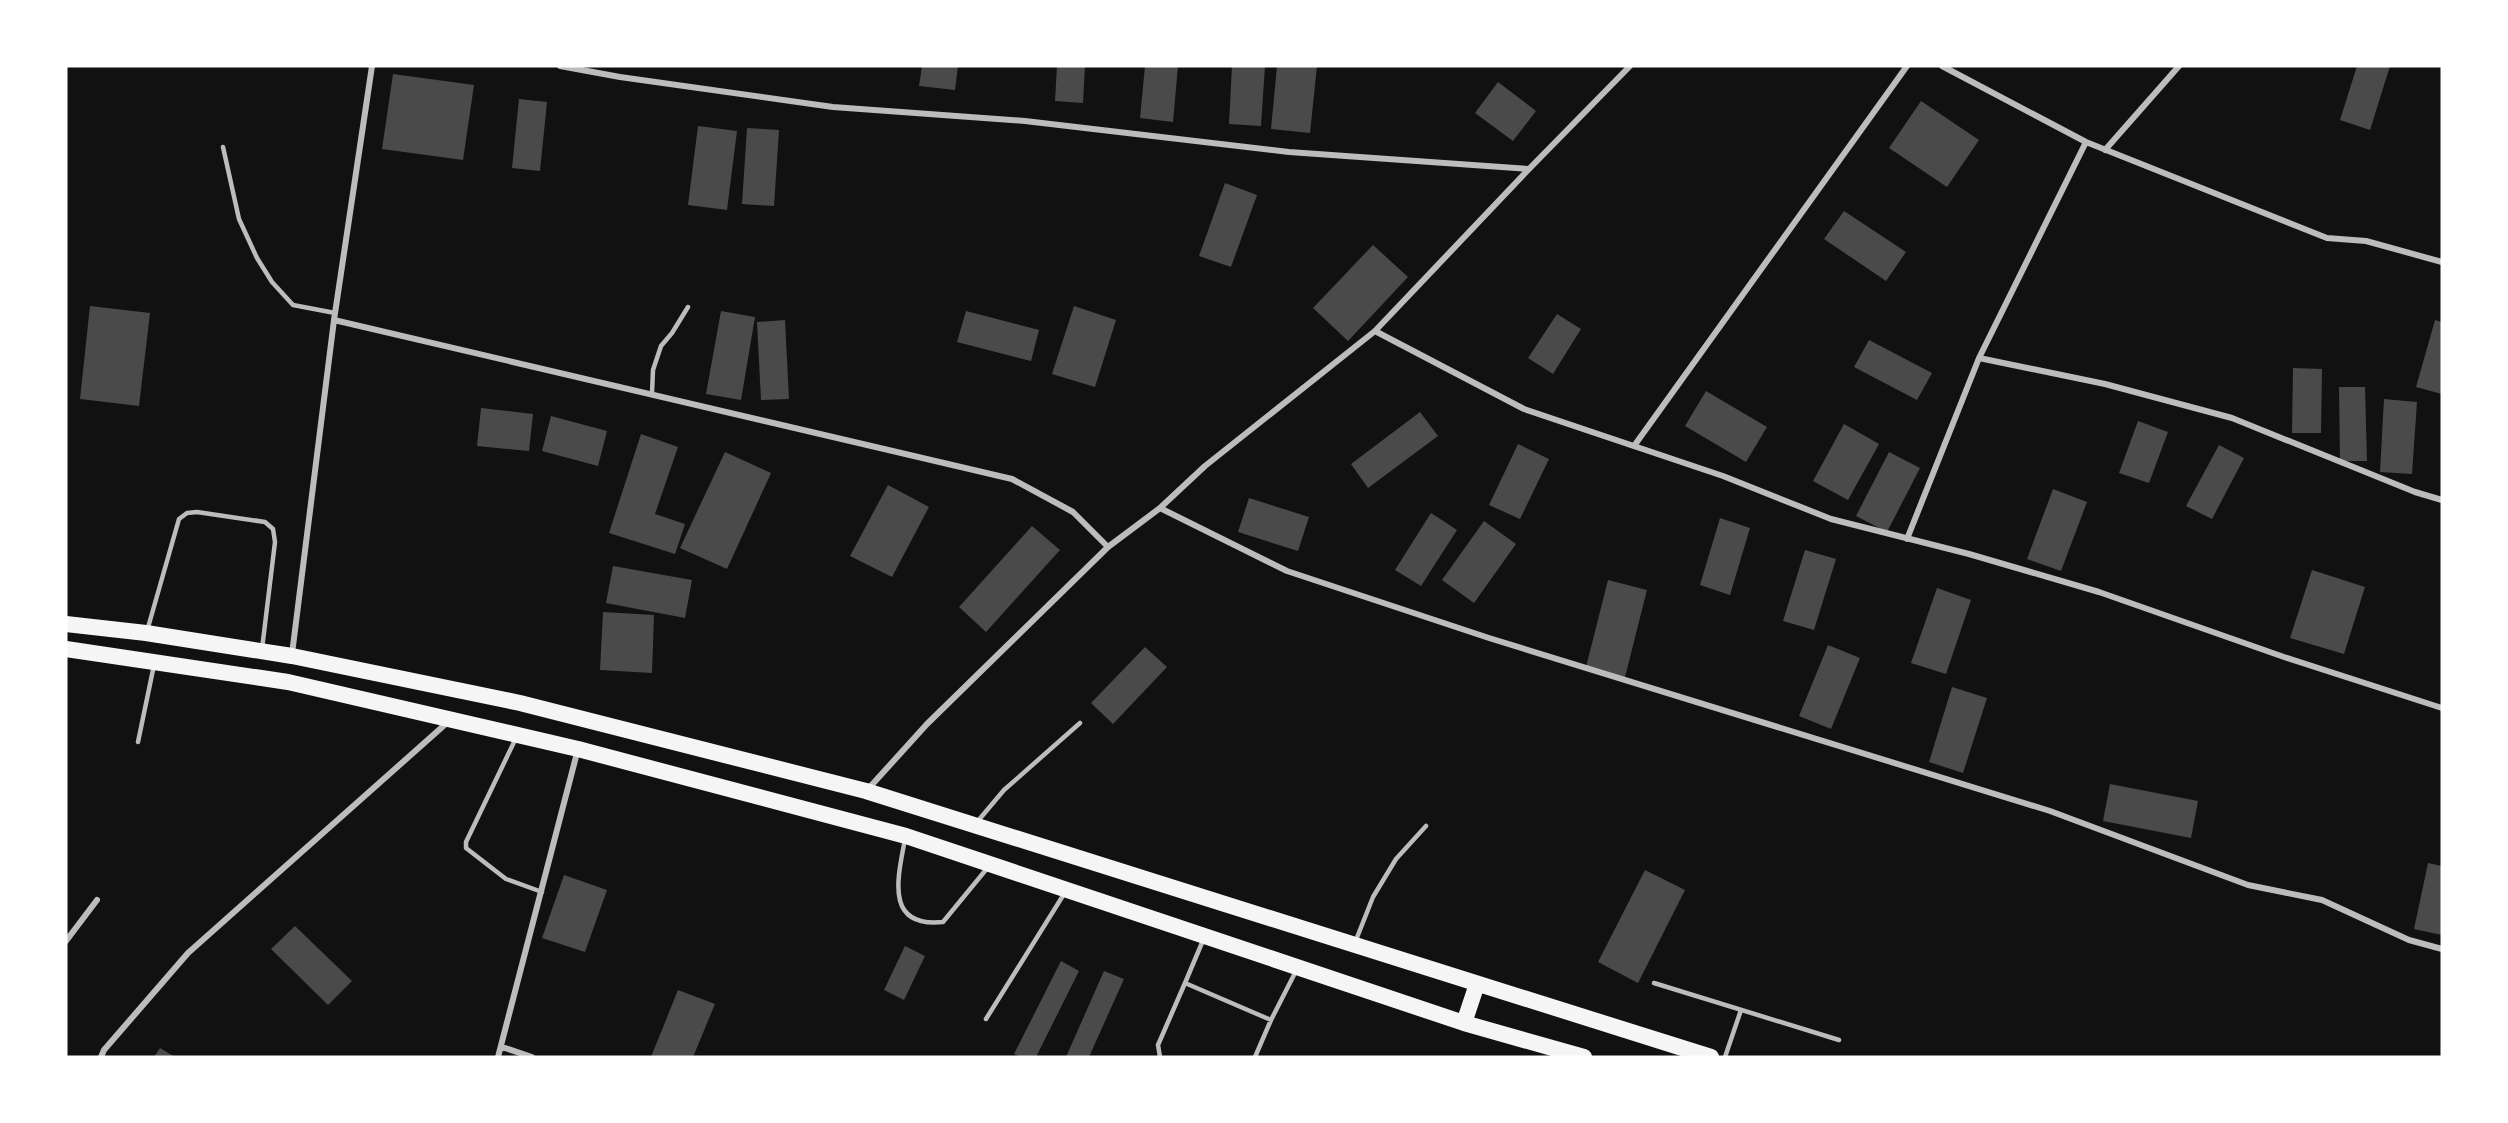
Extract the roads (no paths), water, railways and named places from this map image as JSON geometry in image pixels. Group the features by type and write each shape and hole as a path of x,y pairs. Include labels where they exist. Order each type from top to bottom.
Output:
{"highway":[{"path":"66,624 146,633 292,656 520,703 866,791 1711,1057"},
{"path":"66,649 288,682 578,749 906,836 1464,1023 1584,1057"},
{"path":"1464,1023 1477,984"}],"street":[{"path":"292,656 335,316 372,66"},
{"path":"560,66 632,79 833,107 1025,121 1289,152 1529,169"},
{"path":"866,791 927,724 1108,548 1160,508 1205,466 1375,332 1630,66"},
{"path":"1634,446 1907,66"},
{"path":"1942,66 2086,142 2327,238 2366,241 2442,262"},
{"path":"2105,150 2179,66"},
{"path":"1907,538 1979,358 2086,142"},
{"path":"335,316 1012,479 1073,512 1108,548"},
{"path":"1375,332 1524,409 1723,476 1831,519 2099,592 2284,657 2442,708"},
{"path":"1979,358 2105,384 2232,418 2415,492 2442,500"},
{"path":"1160,508 1287,572 1489,638 2050,811 2248,885 2322,900 2409,940 2442,949"},
{"path":"101,1057 104,1050 188,953 451,719"},
{"path":"498,1057 578,749"},
{"path":"66,941 97,900"},
{"path":"502,1047 532,1057"}],"lane":[{"path":"223,147 239,219 257,258 272,282 294,305 335,316"},
{"path":"652,393 653,370 661,346 688,307"},
{"path":"146,633 179,519 187,513 197,512 265,522 273,529 275,542 261,651"},
{"path":"138,742 155,662"},
{"path":"975,824 1004,790 1080,723"},
{"path":"518,735 466,842 466,849 506,879 542,892"},
{"path":"1354,945 1378,888 1396,859 1426,826"},
{"path":"906,836 898,876 898,898 909,917 928,924 943,922 991,864"},
{"path":"986,1019 1066,890"},
{"path":"1160,1057 1158,1045 1205,936"},
{"path":"1256,1057 1271,1020 1298,967"},
{"path":"1185,983 1271,1020"},
{"path":"1654,983 1839,1040"},
{"path":"1725,1057 1740,1010"}]}
